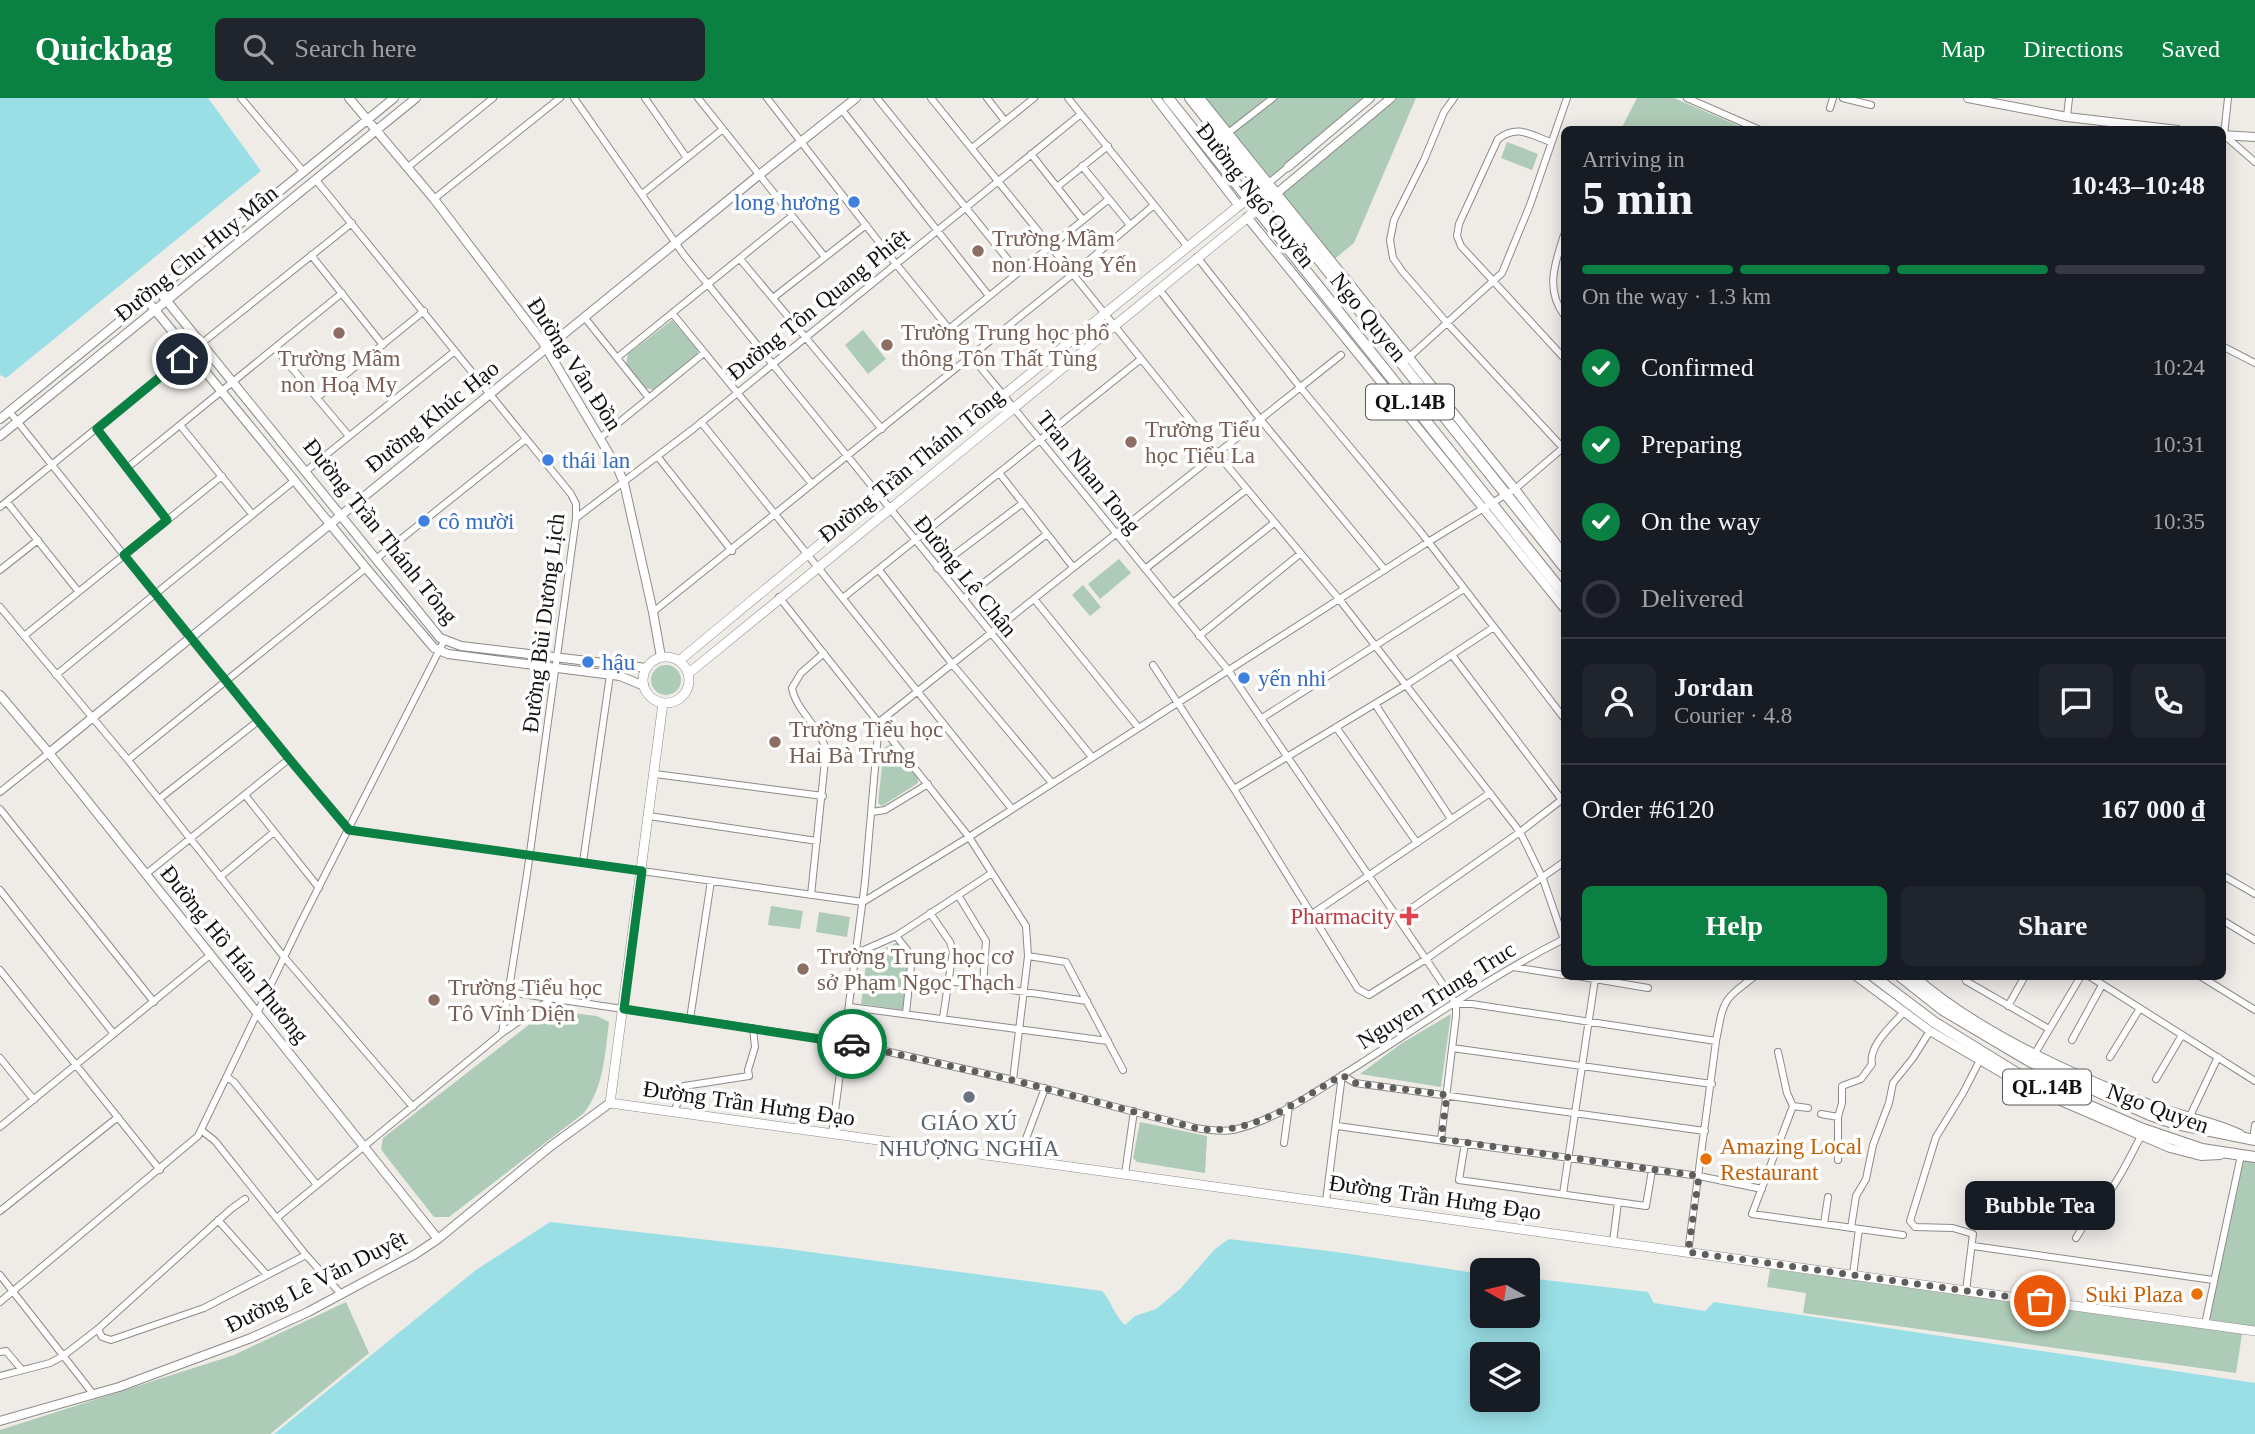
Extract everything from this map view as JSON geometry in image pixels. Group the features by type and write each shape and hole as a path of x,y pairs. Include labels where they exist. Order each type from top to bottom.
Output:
{"highway":[{"name":"Ngo Quyen","path":"1168,98 1251,213 1488,506 1561,591"},
{"name":"Ngo Quyen","path":"1190,98 1265,185 1511,491 1561,563"},
{"name":"Ngo Quyen","path":"1877,980 1934,1022 2023,1077 2143,1129 2202,1149 2255,1157"},
{"name":"Ngo Quyen","path":"1905,980 1943,1010 2031,1062 2150,1115 2207,1132 2254,1140"}],"main road":[{"name":"Đường Trần Thánh Tông","path":"680,660 878,496 1265,185"},
{"name":"Đường Trần Thánh Tông","path":"689,673 1273,196"},
{"path":"661,657 680,660 689,673 688,688 684,695 671,703 651,698 644,686 646,668 661,657"},
{"path":"610,1103 663,703"},
{"name":"Đường Trần Hưng Đạo","path":"610,1103 2255,1331"}],"street":[{"path":"241,98 303,171"},
{"name":"Đường Vân Đồn","path":"349,98 434,199 547,348 600,438 624,483 661,657"},
{"name":"Đường Chu Huy Mân","path":"0,419 394,98"},
{"name":"Đường Chu Huy Mân","path":"0,436 416,98"},
{"path":"408,167 493,98"},
{"path":"434,199 560,98"},
{"name":"Đường Lê Chân","path":"574,98 675,244 1092,758"},
{"path":"645,98 687,158"},
{"path":"698,98 825,257"},
{"name":"Tran Nhan Tong","path":"769,98 896,264 1228,670 1456,1004"},
{"name":"Đường Khúc Hạo","path":"0,792 856,98"},
{"path":"877,98 1018,272"},
{"path":"931,98 1217,454 1339,599 1520,832 1543,878 1561,930"},
{"path":"986,98 1005,121"},
{"path":"972,148 1034,98"},
{"path":"1068,98 1188,247"},
{"name":"Đường Ngô Quyền","path":"1156,98 1243,202"},
{"name":"Đường Ngô Quyền","path":"1200,98 1265,185"},
{"path":"1265,185 1370,98"},
{"path":"1273,196 1391,98"},
{"path":"1454,98 1444,112 1394,220 1390,240 1397,265 1448,324 1561,444"},
{"path":"1405,361 1494,283 1504,270 1567,98"},
{"path":"1687,98 1751,126"},
{"path":"1830,108 1833,98"},
{"path":"1843,98 1871,105"},
{"path":"1968,98 2067,117 2144,126"},
{"path":"2067,117 2069,98"},
{"path":"2224,126 2228,98"},
{"path":"1228,133 1270,99"},
{"path":"842,110 989,296"},
{"name":"Đường Tôn Quang Phiệt","path":"576,518 658,457 1081,114"},
{"path":"642,194 723,130"},
{"path":"1551,142 1519,130 1510,130 1498,139 1459,224 1457,236 1461,246 1561,355"},
{"path":"2226,135 2255,137"},
{"path":"2226,138 2255,162"},
{"path":"1057,187 1108,146"},
{"path":"1031,154 1083,220"},
{"path":"1082,166 1130,225"},
{"name":"Đường Bùi Dương Lịch","path":"316,180 574,499 576,518 558,657 502,1033"},
{"path":"950,328 1109,199"},
{"path":"653,612 1073,274 1154,205"},
{"path":"618,358 792,216"},
{"path":"202,342 352,223"},
{"path":"773,298 866,225"},
{"path":"1561,246 1553,271 1555,298 1561,309"},
{"path":"311,255 383,345"},
{"path":"1198,257 1300,387 1428,542 1561,714"},
{"path":"740,259 882,429"},
{"path":"1159,289 1260,419 1385,570"},
{"name":"Đường Trần Thánh Tông","path":"158,290 437,635 461,646 646,668"},
{"path":"127,468 342,293"},
{"path":"146,299 366,568 438,650 459,656 610,675 637,681 644,686"},
{"path":"318,397 424,311"},
{"path":"672,313 812,484"},
{"path":"585,318 649,398"},
{"path":"275,348 349,436"},
{"path":"2226,348 2255,363"},
{"path":"306,471 455,351"},
{"path":"0,508 190,352"},
{"path":"600,438 704,353"},
{"path":"832,1133 863,902 879,722 1341,355"},
{"path":"844,597 1141,359"},
{"path":"9,411 190,638 349,830 863,902 1488,506 1511,491 1561,449"},
{"path":"701,422 1012,809"},
{"path":"180,425 252,514"},
{"path":"97,429 167,520"},
{"path":"376,559 526,439"},
{"path":"658,457 732,551"},
{"path":"1000,474 1073,567"},
{"path":"24,636 222,476"},
{"path":"56,675 295,480"},
{"path":"1145,569 1247,489"},
{"path":"1511,491 1561,550"},
{"path":"7,502 78,591"},
{"path":"937,568 1023,503"},
{"path":"1488,506 1561,604"},
{"path":"1173,604 1274,523"},
{"path":"963,599 1047,534"},
{"path":"0,570 37,540"},
{"path":"1199,636 1300,554"},
{"path":"128,760 366,568"},
{"path":"879,570 953,665 1052,783"},
{"path":"1262,718 1464,589"},
{"path":"779,597 969,837 1026,926 1028,956 1013,1080"},
{"path":"1035,600 1138,727"},
{"path":"0,607 128,760 284,957 413,1107"},
{"path":"1234,789 1406,685 1494,627"},
{"path":"0,1302 192,1143 201,1130 284,957 444,640"},
{"path":"811,895 826,765 824,742 794,696 792,688 801,673 824,653"},
{"path":"1452,655 1561,796"},
{"path":"1153,665 1234,789 1358,989 1369,995 1426,959 1561,864"},
{"path":"583,862 610,675"},
{"name":"Đường Hồ Hán Thương","path":"0,695 438,1239"},
{"path":"1375,704 1451,819"},
{"path":"159,799 258,721"},
{"path":"1336,727 1416,843"},
{"path":"146,874 289,759"},
{"path":"654,774 823,796"},
{"path":"872,812 885,810 928,784"},
{"path":"1312,914 1490,793"},
{"path":"245,795 319,888"},
{"path":"1399,917 1561,801"},
{"path":"0,809 154,1002"},
{"path":"649,816 817,841"},
{"path":"220,877 274,832"},
{"path":"857,953 896,936 992,873"},
{"path":"2226,877 2255,894"},
{"path":"690,1019 711,881"},
{"path":"0,890 114,1034"},
{"path":"958,895 986,941 983,986"},
{"path":"930,913 953,951 943,1018"},
{"path":"2226,922 2255,940"},
{"path":"896,936 912,956 906,1013"},
{"name":"Nguyen Trung Truc","path":"508,992 845,1042 1013,1080 1196,1128 1219,1131 1252,1124 1289,1106 1456,1004 1511,967 1561,941"},
{"path":"1,1125 77,1066 210,955"},
{"path":"1028,956 1066,962 1123,1070"},
{"path":"1511,967 1561,975"},
{"path":"0,970 160,1170"},
{"path":"1563,1194 1595,980"},
{"path":"1601,980 1648,988"},
{"path":"1688,1252 1716,1041 1725,1001 1750,980"},
{"path":"1861,980 1930,1031 2021,1084 2170,1147 2201,1156 2241,1155 2205,1324"},
{"path":"1919,980 1949,1003 2034,1055 2151,1105 2225,1127 2254,1140 2255,1125"},
{"path":"1966,980 2049,1029"},
{"path":"2008,1006 2023,980"},
{"path":"2034,1055 2079,980"},
{"path":"2095,980 2255,1081"},
{"path":"2206,980 2255,1010"},
{"path":"948,981 1087,1001"},
{"path":"2072,1040 2102,985"},
{"path":"278,1217 502,1033 551,999"},
{"path":"1441,1139 1456,1004 1472,1004 1716,1041"},
{"path":"850,1007 1108,1041"},
{"path":"2110,1057 2140,1009"},
{"path":"1838,1160 1838,1117 1842,1103 1842,1086 1861,1079 1872,1064 1871,1058 1878,1044 1904,1012"},
{"path":"674,1112 684,1086 749,1076 748,1070 755,1047 753,1028"},
{"path":"1853,1275 1856,1196 1866,1179 1873,1145 1889,1103 1893,1083 1930,1031"},
{"path":"2156,1079 2182,1035"},
{"path":"1452,1048 1583,1064 1712,1084"},
{"path":"1778,1052 1787,1093 1793,1106 1752,1214 1903,1235"},
{"path":"2190,1116 2218,1057"},
{"path":"0,1058 34,1100"},
{"path":"1966,1291 1973,1234 1953,1228 1914,1227 1910,1221 1936,1137 1980,1060"},
{"path":"1326,1201 1342,1075 1355,1083 1705,1131"},
{"path":"227,1077 234,1082 317,1185"},
{"path":"1018,1160 1045,1088"},
{"name":"Đường Lê Văn Duyệt","path":"0,1421 94,1395 251,1338 341,1294 438,1239 551,1146 610,1103"},
{"path":"1284,1143 1289,1106"},
{"path":"1793,1106 1808,1108"},
{"path":"1125,1174 1134,1111"},
{"path":"1821,1114 1838,1117"},
{"path":"0,1211 118,1117"},
{"path":"1337,1126 1699,1176 1762,1189"},
{"path":"201,1130 215,1141 306,1255 341,1294"},
{"path":"2076,1238 2090,1214 2102,1202 2123,1171 2141,1136"},
{"path":"1465,1143 1459,1180 1646,1206 1651,1170"},
{"path":"1824,1224 1828,1197"},
{"path":"0,1376 51,1363 63,1356 245,1199"},
{"path":"1613,1242 1618,1202"},
{"path":"218,1220 267,1275"},
{"path":"1973,1246 2213,1280"},
{"path":"97,1329 102,1337 111,1339 204,1308 306,1255"},
{"path":"0,1275 94,1395"},
{"path":"0,1342 3,1351 22,1370"}],"green space":[{"path":"1201,98 1370,98 1269,183"},
{"path":"1391,98 1416,98 1354,243 1332,261 1277,193"},
{"path":"1637,98 1674,98 1739,126 1623,126"},
{"path":"1507,142 1538,154 1532,170 1501,158"},
{"path":"672,320 697,348 698,353 655,390 645,388 626,364 628,354"},
{"path":"863,330 886,359 868,374 845,345"},
{"path":"1119,559 1131,573 1100,599 1088,584"},
{"path":"1083,585 1101,607 1090,616 1072,595"},
{"path":"666,665 677,669 681,680 677,691 666,695 655,691 651,680 655,669"},
{"path":"892,743 918,778 918,783 882,806 878,803 884,748"},
{"path":"771,906 803,911 800,929 768,925"},
{"path":"819,912 850,917 847,937 816,932"},
{"path":"898,942 909,961 903,1010 861,1004 867,957"},
{"path":"571,1013 597,1016 609,1022 600,1081 591,1103 584,1113 449,1217 434,1217 381,1149 383,1138 530,1024 550,1016"},
{"path":"1451,1014 1441,1087 1360,1074 1402,1043"},
{"path":"1140,1122 1207,1136 1205,1173 1137,1162 1133,1158"},
{"path":"2241,1155 2255,1157 2255,1331 2205,1324"},
{"path":"1770,1269 2242,1334 2236,1373 1803,1313 1806,1293 1767,1287"},
{"path":"346,1302 369,1353 270,1434 0,1434 0,1430 234,1355"}],"water":[{"path":"0,98 208,98 261,171 6,378 0,375"},
{"path":"550,1222 780,1248 1102,1291 1125,1325 1135,1316 1156,1309 1180,1289 1215,1249 1229,1239 1470,1272 1470,1328 1540,1328 1540,1279 1648,1292 1654,1303 1705,1311 1714,1302 2255,1383 2255,1434 274,1434 476,1270"}],"way so far":[{"path":"852,1044 1013,1080 1196,1128 1219,1131 1233,1130 1270,1117 1342,1075 1355,1083 1447,1095 1441,1139 1699,1176 1688,1252 2040,1301"}],"place":[{"name":"long hương","path":"854,202"},
{"name":"Trường Mầm non Hoàng Yến","path":"978,251"},
{"name":"Trường Mầm non Hoạ My","path":"339,333"},
{"name":"Trường Trung học phổ thông Tôn Thất Tùng","path":"887,345"},
{"name":"Trường Tiểu học Tiểu La","path":"1131,442"},
{"name":"thái lan","path":"548,460"},
{"name":"cô mười","path":"424,521"},
{"name":"hậu","path":"588,662"},
{"name":"yến nhi","path":"1244,678"},
{"name":"Trường Tiểu học Hai Bà Trưng","path":"775,742"},
{"name":"Pharmacity","path":"1409,916"},
{"name":"Trường Trung học cơ sở Phạm Ngọc Thạch","path":"803,969"},
{"name":"Trường Tiểu học Tô Vĩnh Diện","path":"434,1000"},
{"name":"GIÁO XÚ NHƯỢNG NGHĨA","path":"969,1097"},
{"name":"Amazing Local Restaurant","path":"1706,1159"},
{"name":"Suki Plaza","path":"2197,1294"},
{"name":"Bubble Tea","path":"2040,1301"}],"route":[{"path":"182,359 97,429 167,520 124,555 349,830 642,871 624,1009 852,1044"}]}
